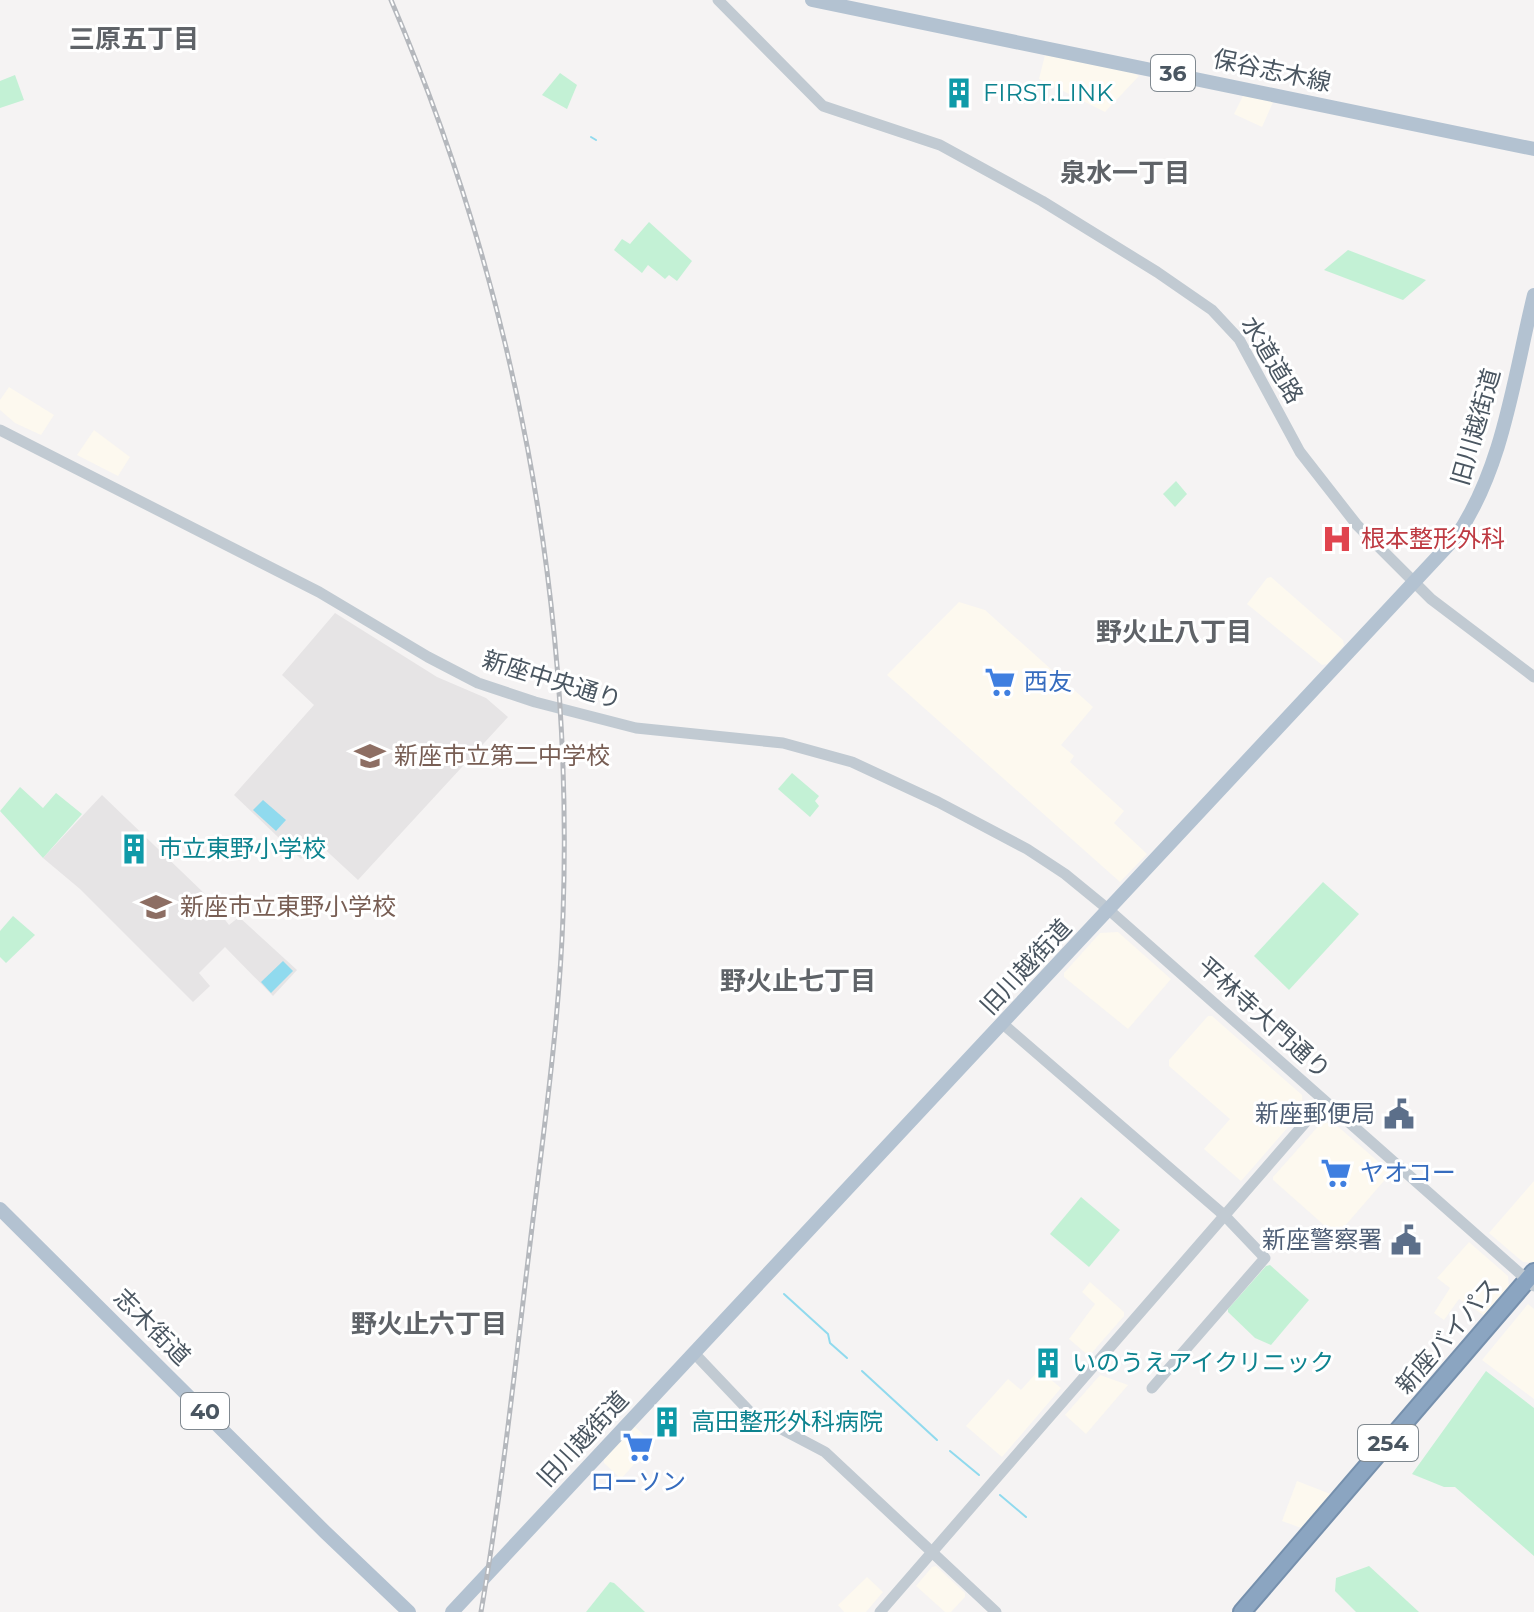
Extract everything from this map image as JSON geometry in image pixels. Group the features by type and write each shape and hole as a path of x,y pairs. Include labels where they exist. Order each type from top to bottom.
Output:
{"highway":[{"name":"新座バイパス","path":"1242,1612 1532,1282"},
{"name":"新座バイパス","path":"1252,1612 1532,1282"}],"main road":[{"name":"保谷志木線","path":"812,0 1534,149"},
{"name":"旧川越街道","path":"452,1612 1456,537 1486,485 1502,432 1534,295"},
{"name":"志木街道","path":"0,1209 409,1612"}],"street":[{"name":"水道道路","path":"718,0 823,106 940,145 1042,201 1212,310 1239,339 1300,452 1357,525 1448,613 1534,677"},
{"name":"新座中央通り","path":"0,430 307,586 478,683 623,725 783,743 852,762 938,802 1027,849 1065,874 1109,910"},
{"name":"平林寺大門通り","path":"1109,910 1532,1282"},
{"path":"1003,1024 1225,1216 1265,1258 1152,1388"},
{"path":"880,1612 1324,1101"},
{"path":"694,1353 751,1413 825,1452 996,1612"}],"shaded area":[{"path":"1045,55 1129,71 1139,76 1105,112 1039,79"},
{"path":"1244,94 1274,100 1262,127 1234,114"},
{"path":"9,387 54,415 41,435 15,423 0,410 0,400"},
{"path":"94,430 130,457 118,476 77,455"},
{"path":"1271,577 1343,640 1344,645 1327,664 1322,665 1247,604"},
{"path":"959,602 985,610 1093,707 1061,745 1074,756 1070,762 1124,811 1114,823 1147,854 1120,882 887,675"},
{"name":"新座市立第二中学校","path":"335,613 437,677 486,698 508,717 358,880 318,843 301,859 234,795 314,705 282,675"},
{"name":"新座市立東野小学校","path":"102,795 207,896 229,925 239,917 297,970 273,996 225,947 199,973 210,986 193,1002 80,889 43,858"},
{"path":"1118,932 1171,979 1128,1029 1064,977 1064,973 1100,933"},
{"path":"1208,1016 1212,1016 1302,1095 1303,1110 1241,1181 1204,1149 1230,1119 1169,1066 1169,1060"},
{"path":"1321,1123 1334,1123 1389,1171 1389,1175 1338,1234 1334,1234 1273,1180"},
{"path":"1534,1181 1533,1263 1523,1262 1489,1233"},
{"path":"1469,1242 1508,1276 1509,1289 1485,1316 1459,1299 1444,1320 1434,1313 1450,1288 1437,1278"},
{"path":"1090,1282 1124,1312 1124,1316 1089,1356 1069,1339 1095,1304 1082,1292"},
{"path":"1528,1304 1534,1309 1534,1399 1482,1360"},
{"path":"1039,1370 1061,1388 1002,1457 966,1426 1008,1379 1021,1390"},
{"path":"1100,1375 1128,1385 1086,1434 1065,1415"},
{"path":"635,1427 653,1443 621,1479 604,1463 604,1459"},
{"path":"1297,1481 1333,1495 1304,1529 1282,1521"},
{"path":"936,1566 965,1593 951,1612 945,1612 916,1586"},
{"path":"867,1577 883,1592 866,1612 844,1612 838,1605"}],"green space":[{"path":"560,73 577,85 567,109 542,95"},
{"path":"15,75 24,100 0,108 0,81"},
{"path":"649,222 692,261 677,281 669,275 665,279 648,265 642,273 614,250 622,239 630,244"},
{"path":"1348,250 1426,280 1403,300 1324,270"},
{"path":"1176,481 1187,494 1175,507 1163,494"},
{"path":"792,773 819,796 815,801 819,806 810,817 778,789"},
{"path":"20,787 43,808 56,793 82,814 43,858 0,811"},
{"path":"1323,882 1359,914 1289,990 1254,956"},
{"path":"13,916 35,935 6,963 0,957 0,931"},
{"path":"1081,1197 1120,1230 1089,1267 1050,1234"},
{"path":"1270,1265 1309,1300 1271,1345 1255,1338 1228,1312"},
{"path":"1486,1371 1534,1408 1534,1556 1455,1487 1444,1487 1412,1474"},
{"path":"1369,1566 1419,1612 1356,1612 1335,1591 1336,1578"},
{"path":"610,1582 614,1583 645,1612 586,1612"}],"water":[{"path":"263,800 286,820 276,831 253,810"},
{"path":"283,961 293,971 271,993 261,982"}],"waterway":[{"path":"591,137 596,140"},
{"path":"784,1294 828,1334 830,1343 847,1358"},
{"path":"862,1371 937,1440"},
{"path":"950,1451 979,1475"},
{"path":"1000,1495 1026,1517"}],"railway":[{"path":"391,0 434,109 472,221 503,334 528,449 546,564 558,681 564,798 563,916 558,998 508,1428 481,1612"}],"place":[{"name":"FIRST.LINK","path":"959,93"},
{"name":"根本整形外科","path":"1337,539"},
{"name":"西友","path":"1000,682"},
{"name":"新座市立第二中学校","path":"370,756"},
{"name":"市立東野小学校","path":"134,849"},
{"name":"新座市立東野小学校","path":"156,907"},
{"name":"新座郵便局","path":"1399,1114"},
{"name":"ヤオコー","path":"1336,1173"},
{"name":"新座警察署","path":"1406,1240"},
{"name":"いのうえアイクリニック","path":"1048,1363"},
{"name":"高田整形外科病院","path":"667,1422"},
{"name":"ローソン","path":"638,1447"}],"district":[{"name":"三原五丁目","path":"134,39"},
{"name":"泉水一丁目","path":"1125,173"},
{"name":"野火止八丁目","path":"1174,632"},
{"name":"野火止七丁目","path":"798,981"},
{"name":"野火止六丁目","path":"429,1324"}]}
